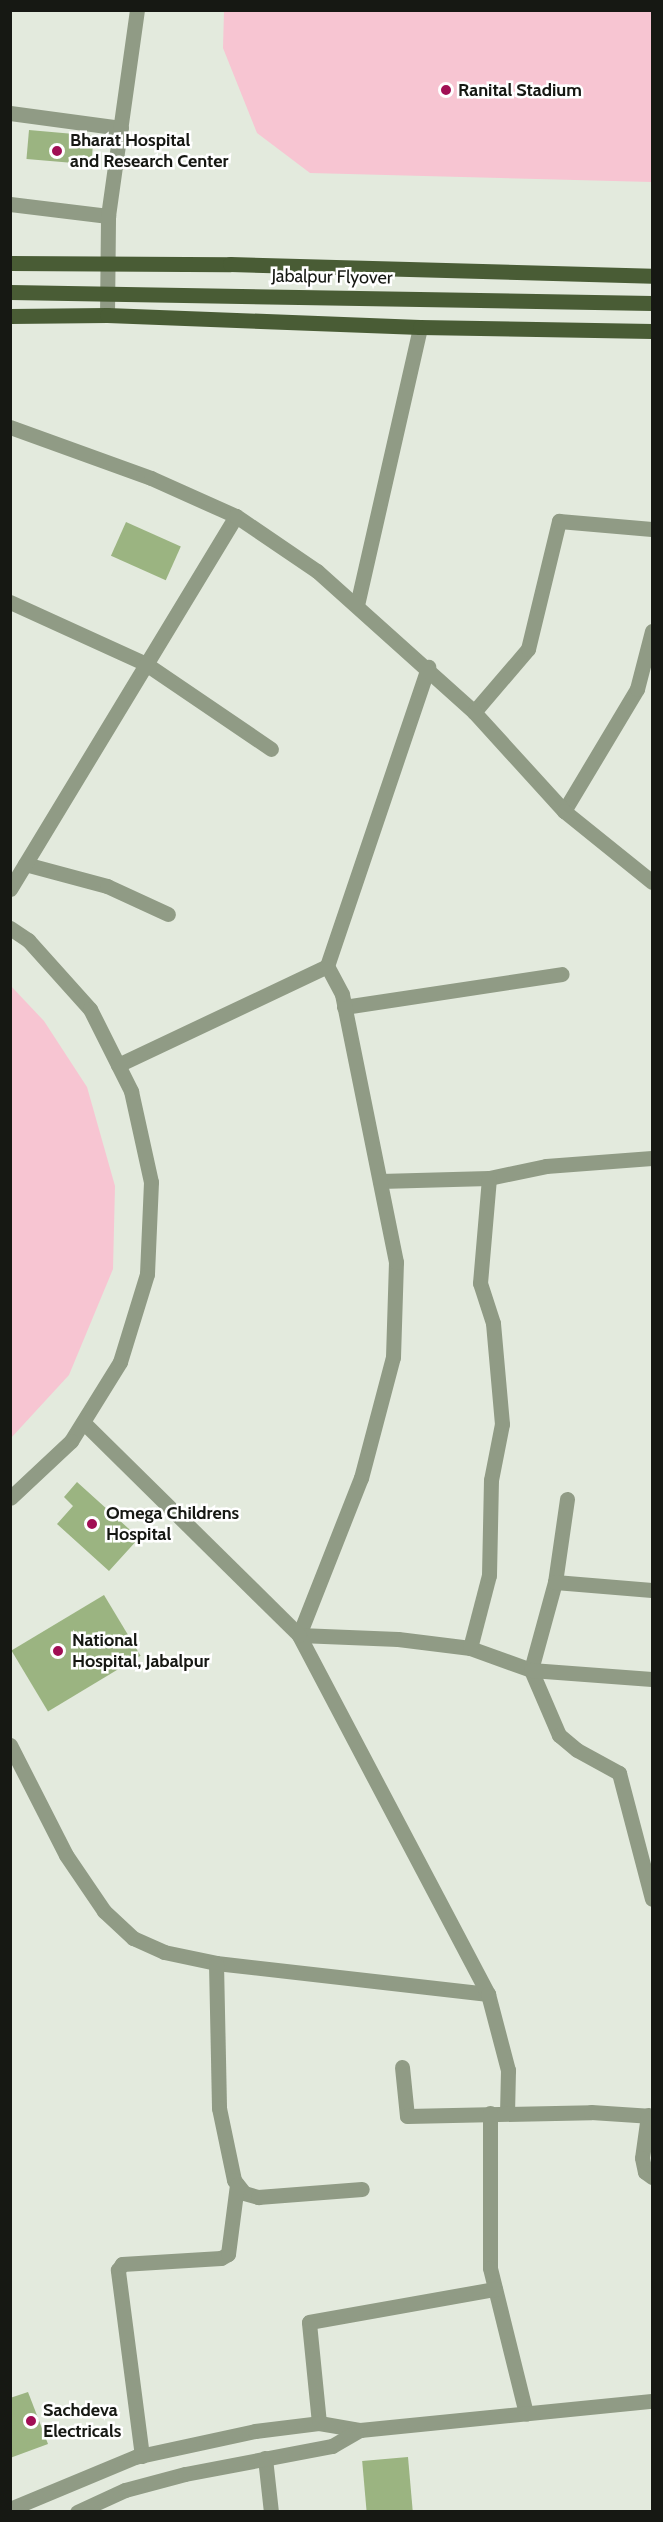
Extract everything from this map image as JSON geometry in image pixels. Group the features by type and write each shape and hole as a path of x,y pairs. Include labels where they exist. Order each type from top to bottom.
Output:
{"main road":[{"path":"10,263 105,262 652,276"},
{"name":"Jabalpur Flyover","path":"10,292 652,303"},
{"path":"10,316 107,315 420,327 652,331"}],"street":[{"path":"107,315 105,262 108,216 137,10"},
{"path":"10,113 121,128"},
{"path":"10,204 108,216"},
{"path":"357,605 420,327"},
{"path":"10,427 151,478 236,516 317,572 428,667 474,712 564,811 652,882"},
{"path":"10,889 236,516"},
{"path":"474,712 528,649 559,521 652,529"},
{"path":"10,602 146,664 271,750"},
{"path":"564,811 637,689 652,630"},
{"path":"299,1635 361,1478 393,1357 396,1262 344,1007 327,966 428,667"},
{"path":"25,864 107,886 168,914"},
{"path":"10,928 28,940 90,1009 131,1091 151,1182 147,1274 120,1362 71,1441 10,1498"},
{"path":"118,1065 327,966"},
{"path":"344,1007 562,974"},
{"path":"380,1181 489,1178 546,1166 652,1158"},
{"path":"470,1648 489,1575 491,1480 502,1424 493,1323 480,1283 489,1178"},
{"path":"83,1422 299,1635 488,1994 508,2070 507,2113"},
{"path":"567,1499 555,1582 531,1670 559,1735 577,1750 619,1773 652,1899"},
{"path":"555,1582 652,1590"},
{"path":"299,1635 398,1639 470,1648 531,1670 652,1679"},
{"path":"10,1745 66,1855 104,1911 133,1938 164,1952 216,1964 488,1994"},
{"path":"142,2456 118,2270 122,2264 221,2258 228,2254 237,2185 219,2108 216,1964"},
{"path":"402,2067 407,2116 490,2113 650,2115 642,2158 645,2172 652,2177"},
{"path":"490,2113 490,2268 526,2414"},
{"path":"237,2185 244,2193 258,2197 362,2189"},
{"path":"319,2423 309,2322 495,2289"},
{"path":"10,2509 142,2456 210,2439 319,2423 360,2430 652,2401"},
{"path":"77,2511 125,2490 265,2458 332,2446 360,2430"},
{"path":"265,2458 271,2511"}],"shaded area":[{"name":"Ranital Stadium","path":"224,11 652,11 652,182 310,173 257,133 223,48"},
{"path":"10,985 44,1021 87,1087 115,1186 113,1269 69,1375 11,1438"}],"building":[{"path":"29,130 94,136 91,165 26,159"},
{"path":"126,522 181,546 166,580 111,556"},
{"path":"77,1482 139,1538 109,1571 57,1524 73,1506 64,1497"},
{"path":"104,1595 141,1656 48,1711 11,1651"},
{"path":"28,2392 48,2444 10,2458 10,2398"},
{"path":"408,2457 413,2511 367,2512 362,2461"}],"place":[{"name":"Ranital Stadium","path":"446,90"},
{"name":"Bharat Hospital and Research Center","path":"57,151"},
{"name":"Omega Childrens Hospital","path":"92,1524"},
{"name":"National Hospital, Jabalpur","path":"58,1651"},
{"name":"Sachdeva Electricals","path":"31,2421"}]}
